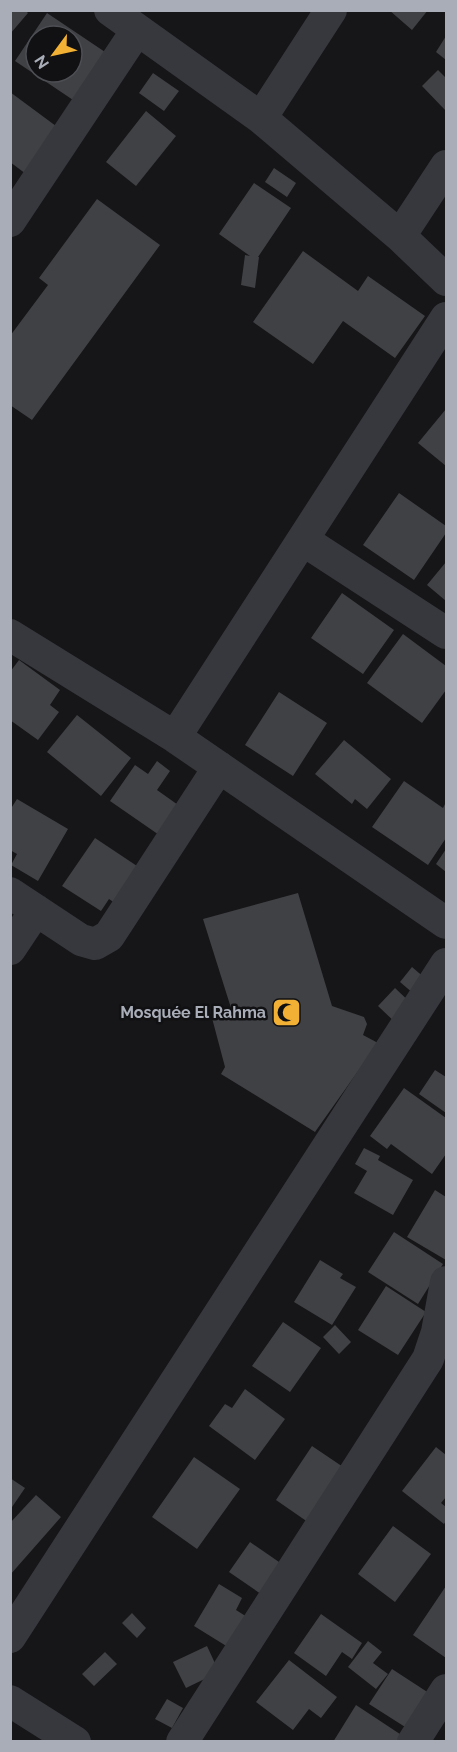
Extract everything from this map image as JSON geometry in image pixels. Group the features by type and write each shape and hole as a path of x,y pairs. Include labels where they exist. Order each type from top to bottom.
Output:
{"street":[{"path":"110,10 261,118 400,236 447,280"},
{"path":"261,118 331,10"},
{"path":"14,209 137,30"},
{"path":"400,236 447,166"},
{"path":"175,737 447,318"},
{"path":"303,540 447,633"},
{"path":"10,635 175,737 447,923"},
{"path":"10,949 23,902 81,940 95,944 109,936 219,767"},
{"path":"10,1637 447,964"},
{"path":"182,1742 428,1359 437,1332 447,1282"},
{"path":"413,1742 447,1690"},
{"path":"10,1701 75,1742"}],"building":[{"path":"10,10 25,10 28,13 10,34"},
{"path":"389,10 428,10 412,30"},
{"path":"47,13 63,24 40,24"},
{"path":"446,36 446,60 436,52"},
{"path":"84,38 114,58 82,106 49,84 84,84"},
{"path":"24,48 24,67 15,61"},
{"path":"438,70 446,78 446,111 422,86"},
{"path":"153,73 179,91 164,111 139,93"},
{"path":"10,92 60,129 26,174 10,162"},
{"path":"146,111 176,136 136,186 106,162"},
{"path":"274,168 296,183 287,197 265,182"},
{"path":"254,183 291,208 258,257 255,288 241,285 245,255 250,256 219,234"},
{"path":"97,199 160,245 32,420 10,405 10,381 12,379 10,378 10,336 48,285 39,278"},
{"path":"303,251 358,291 368,276 425,316 395,358 343,321 313,364 253,322"},
{"path":"446,409 446,466 418,443"},
{"path":"399,493 446,526 446,533 414,580 363,545"},
{"path":"446,562 446,601 427,585"},
{"path":"342,593 394,630 363,674 311,638"},
{"path":"403,634 446,666 446,690 422,723 367,683"},
{"path":"19,660 60,690 50,705 59,712 38,740 10,720 10,672"},
{"path":"279,692 327,723 293,776 245,745"},
{"path":"77,715 131,758 101,796 47,752"},
{"path":"344,740 391,779 367,809 355,799 352,804 315,774"},
{"path":"157,761 170,771 157,790 195,817 175,846 110,801 135,765 148,774"},
{"path":"404,781 443,808 446,802 446,838 428,865 372,827"},
{"path":"17,799 68,829 38,881 11,865 17,854 10,850 10,810"},
{"path":"95,838 152,876 128,912 109,899 101,911 62,886"},
{"path":"446,849 446,872 436,864"},
{"name":"Mosquée El Rahma","path":"298,893 332,1006 364,1017 367,1024 363,1035 378,1043 315,1132 221,1074 225,1067 212,1018 231,1008 203,919"},
{"path":"412,967 426,979 414,994 400,982"},
{"path":"395,988 416,1008 399,1026 378,1006"},
{"path":"435,1070 446,1077 446,1113 419,1094"},
{"path":"404,1088 446,1118 446,1154 432,1174 391,1144 387,1149 370,1136"},
{"path":"364,1148 380,1156 378,1160 413,1180 393,1215 354,1193 367,1171 355,1164"},
{"path":"435,1190 446,1197 446,1260 407,1237"},
{"path":"394,1232 443,1264 418,1304 368,1272"},
{"path":"320,1260 343,1274 340,1278 356,1287 332,1325 294,1302"},
{"path":"386,1286 426,1312 398,1355 358,1330"},
{"path":"283,1322 321,1348 290,1392 252,1366"},
{"path":"335,1325 351,1342 339,1354 323,1337"},
{"path":"245,1389 285,1419 255,1460 209,1426 225,1404 232,1408"},
{"path":"312,1446 352,1473 315,1527 276,1500"},
{"path":"436,1447 446,1455 446,1497 441,1503 446,1507 444,1524 402,1491"},
{"path":"194,1457 240,1489 197,1549 152,1517"},
{"path":"10,1478 25,1488 10,1510"},
{"path":"36,1495 61,1517 10,1575 10,1523"},
{"path":"393,1526 431,1554 395,1602 358,1574"},
{"path":"250,1542 295,1573 274,1603 229,1572"},
{"path":"219,1584 242,1598 236,1610 255,1622 236,1652 194,1626"},
{"path":"446,1586 446,1658 413,1635"},
{"path":"132,1613 146,1628 137,1638 122,1623"},
{"path":"321,1614 362,1643 352,1659 342,1652 326,1676 294,1653"},
{"path":"368,1641 382,1652 373,1663 388,1674 376,1689 348,1667"},
{"path":"207,1646 219,1672 186,1688 173,1662"},
{"path":"105,1652 117,1664 94,1686 82,1674"},
{"path":"289,1660 337,1697 321,1718 309,1709 293,1730 256,1702"},
{"path":"392,1669 435,1697 413,1732 369,1704"},
{"path":"167,1699 183,1708 172,1728 155,1719"},
{"path":"356,1705 412,1742 333,1742"}],"place":[{"name":"Mosquée El Rahma","path":"287,1012"}]}
